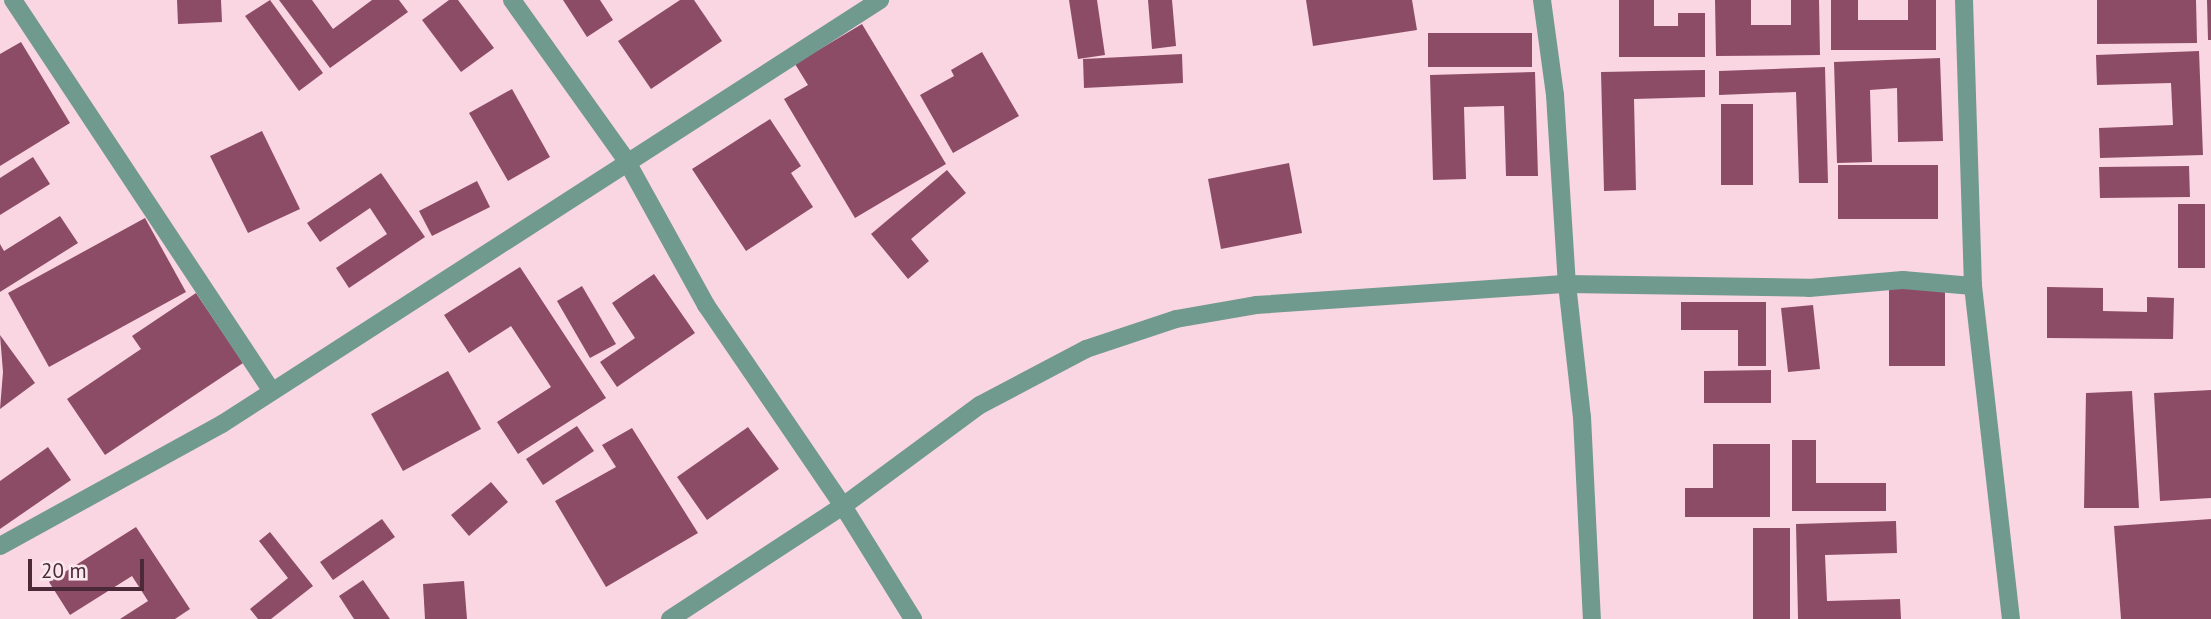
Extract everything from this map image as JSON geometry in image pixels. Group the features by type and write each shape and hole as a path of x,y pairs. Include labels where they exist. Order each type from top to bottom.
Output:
{"street":[{"path":"0,5 6,0"},
{"path":"13,0 272,391"},
{"path":"512,0 626,160 706,305 844,506 913,619"},
{"path":"0,546 222,424 338,352 626,160 880,0"},
{"path":"1542,0 1555,95 1567,284 1582,417 1592,619"},
{"path":"1964,0 1973,286 2011,619"},
{"path":"670,619 844,506 981,405 1086,349 1176,319 1256,305 1567,284 1809,288 1903,280 1973,286"}],"building":[{"path":"177,0 221,0 222,22 178,24"},
{"path":"270,0 323,73 299,91 245,16"},
{"path":"279,0 312,0 333,29 372,0 399,0 408,12 330,68"},
{"path":"449,0 458,0 494,48 461,72 422,20"},
{"path":"563,0 600,0 613,20 587,37"},
{"path":"680,0 694,0 722,41 651,89 618,41"},
{"path":"1069,0 1097,0 1105,55 1078,59"},
{"path":"1148,0 1172,0 1176,46 1152,49"},
{"path":"1306,0 1412,0 1417,30 1313,46"},
{"path":"1619,0 1654,0 1654,26 1678,26 1678,13 1705,13 1705,57 1619,57"},
{"path":"1715,0 1751,0 1751,25 1791,25 1791,0 1819,0 1820,55 1716,56"},
{"path":"1831,0 1858,0 1858,20 1908,20 1908,0 1936,0 1936,50 1831,50"},
{"path":"2097,0 2196,0 2197,43 2097,44"},
{"path":"2207,0 2211,0 2211,40 2208,40"},
{"path":"862,24 946,164 855,218 784,99 808,85 795,64"},
{"path":"1428,33 1532,33 1532,67 1428,67"},
{"path":"21,42 70,123 0,166 0,54"},
{"path":"2199,51 2203,155 2100,158 2099,128 2173,125 2171,83 2097,85 2096,55"},
{"path":"982,52 1019,116 953,153 920,95 954,76 951,70"},
{"path":"1182,54 1183,83 1084,88 1083,59"},
{"path":"1940,58 1943,141 1898,142 1897,88 1870,90 1872,162 1837,163 1834,62"},
{"path":"1825,67 1828,183 1799,183 1796,92 1719,95 1719,71"},
{"path":"1705,70 1705,97 1634,99 1636,190 1604,191 1601,72"},
{"path":"1535,72 1538,176 1506,176 1504,106 1464,107 1466,179 1433,180 1430,75"},
{"path":"512,89 550,157 508,181 469,113"},
{"path":"1721,104 1753,104 1753,185 1721,185"},
{"path":"770,119 801,166 791,173 813,207 746,251 692,169"},
{"path":"262,131 300,209 248,233 210,156"},
{"path":"33,157 50,184 0,215 0,178"},
{"path":"1289,163 1302,233 1221,249 1208,179"},
{"path":"1838,165 1938,165 1938,219 1838,219"},
{"path":"2189,166 2190,197 2100,198 2099,167"},
{"path":"947,170 966,193 911,239 929,261 908,279 871,234"},
{"path":"381,173 425,237 349,288 336,268 387,234 370,208 320,242 307,223"},
{"path":"477,181 490,207 432,236 419,211"},
{"path":"2178,204 2205,204 2205,268 2178,268"},
{"path":"60,216 78,243 0,292 0,244 4,251"},
{"path":"145,218 186,292 49,367 8,293"},
{"path":"520,267 606,398 518,454 497,422 551,387 511,326 469,353 444,315"},
{"path":"654,274 695,333 617,387 600,362 635,338 612,303"},
{"path":"582,286 616,344 590,358 557,301"},
{"path":"2047,287 2103,288 2103,311 2147,312 2147,297 2174,298 2173,339 2047,338"},
{"path":"1889,288 1945,288 1945,366 1889,366"},
{"path":"196,293 243,363 105,455 67,399 141,349 132,336"},
{"path":"1681,302 1766,302 1766,366 1738,366 1738,330 1681,330"},
{"path":"1813,305 1820,369 1788,372 1781,308"},
{"path":"0,335 35,383 0,409 3,372"},
{"path":"1771,370 1771,403 1704,403 1704,371"},
{"path":"448,371 481,429 403,471 371,414"},
{"path":"2211,390 2211,498 2160,501 2154,393"},
{"path":"2132,391 2139,508 2084,508 2086,393"},
{"path":"577,426 594,451 543,485 526,459"},
{"path":"748,427 779,469 707,520 677,477"},
{"path":"632,428 698,533 606,587 555,501 616,467 602,445"},
{"path":"1792,440 1816,440 1816,483 1886,483 1886,511 1792,511"},
{"path":"1713,444 1770,444 1770,517 1685,517 1685,488 1713,488"},
{"path":"48,447 71,480 0,529 0,481"},
{"path":"491,482 508,502 469,536 451,515"},
{"path":"382,519 395,537 333,580 320,562"},
{"path":"2211,519 2211,619 2121,619 2114,526"},
{"path":"1896,521 1897,553 1825,555 1827,601 1900,599 1901,619 1798,619 1796,524"},
{"path":"136,527 190,609 175,619 120,619 148,601 132,576 70,615 49,582"},
{"path":"1753,528 1790,528 1790,619 1753,619"},
{"path":"270,532 313,586 271,619 258,619 250,609 288,578 259,541"},
{"path":"363,580 390,619 354,619 339,596"},
{"path":"464,581 467,619 425,619 423,584"}]}
